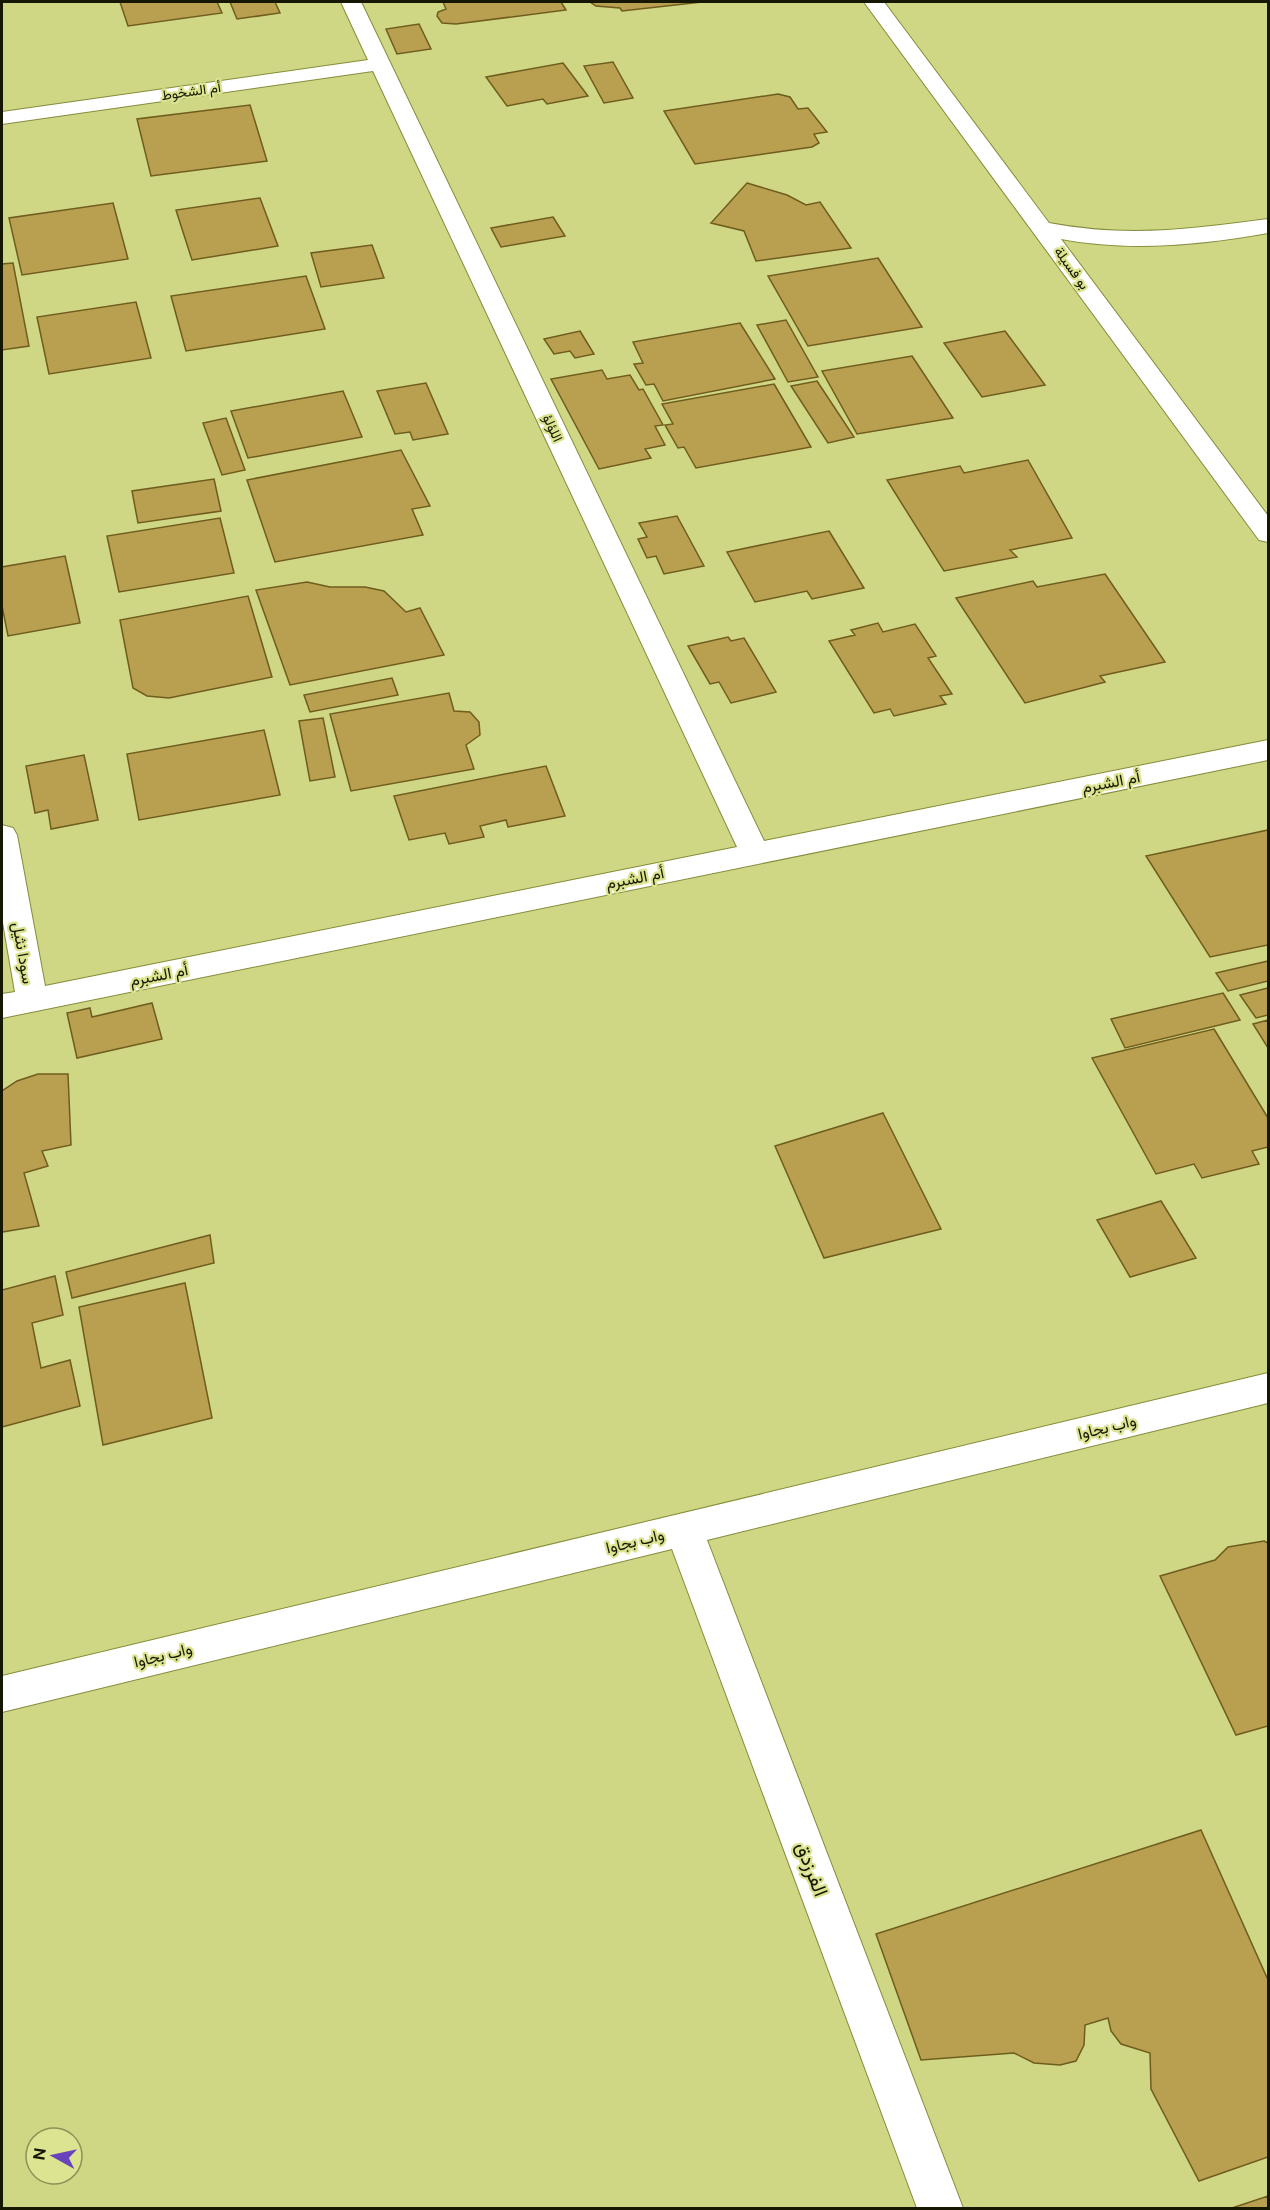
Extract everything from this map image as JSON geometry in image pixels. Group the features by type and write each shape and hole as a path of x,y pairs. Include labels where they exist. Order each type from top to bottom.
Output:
{"street":[{"name":"اللؤلؤ","path":"351,2 755,854"},
{"name":"بو فسيلة","path":"874,2 1269,534"},
{"name":"أم الشخوط","path":"2,118 381,64"},
{"path":"1042,228 1100,238 1160,241 1269,226"},
{"name":"أم الشبرم","path":"2,1006 1269,750"},
{"name":"سودا نثيل","path":"2,835 32,1000"},
{"name":"واب بجاوا","path":"2,1694 1269,1388"},
{"name":"الفرزدق","path":"684,1529 940,2208"}],"building":[{"path":"120,2 217,2 222,13 128,26"},
{"path":"230,2 275,2 280,13 237,19"},
{"path":"443,2 561,2 566,10 456,24 442,23 437,16 438,12 446,9"},
{"path":"590,2 702,2 622,11 620,8 596,6"},
{"path":"419,24 431,49 397,54 386,29"},
{"path":"613,62 633,98 604,103 584,66"},
{"path":"563,63 588,96 547,104 543,99 507,106 486,77"},
{"path":"778,94 790,97 798,109 808,108 827,132 814,134 819,143 812,147 695,164 664,111"},
{"path":"250,105 267,161 151,176 137,119"},
{"path":"747,183 787,195 806,205 820,202 851,248 756,261 744,231 711,223"},
{"path":"260,198 278,246 192,260 176,210"},
{"path":"113,203 128,259 22,275 9,218"},
{"path":"553,217 565,236 501,247 491,228"},
{"path":"372,245 384,278 321,287 311,253"},
{"path":"878,258 922,327 808,346 768,276"},
{"path":"13,263 29,346 2,350 2,264"},
{"path":"306,276 325,329 186,351 171,296"},
{"path":"136,302 151,358 49,374 37,317"},
{"path":"786,320 818,377 788,382 757,325"},
{"path":"740,323 775,379 663,401 654,384 646,385 634,364 643,363 633,342"},
{"path":"580,331 594,354 575,358 570,351 554,354 544,339"},
{"path":"1005,331 1045,385 982,397 944,343"},
{"path":"912,356 953,418 857,434 822,371"},
{"path":"602,370 607,379 630,375 639,390 643,389 663,425 655,426 665,445 645,449 651,458 599,469 551,379"},
{"path":"817,381 854,437 828,443 791,386"},
{"path":"426,383 448,434 413,440 410,432 395,434 377,391"},
{"path":"774,384 811,447 696,468 684,447 678,448 665,425 673,424 662,404"},
{"path":"343,391 362,437 248,458 231,411"},
{"path":"226,418 245,470 222,475 203,423"},
{"path":"401,450 430,506 412,509 423,535 275,562 247,480"},
{"path":"1028,460 1072,538 1010,550 1017,557 944,571 887,480 960,466 964,473"},
{"path":"214,479 221,511 138,523 132,491"},
{"path":"677,516 704,566 664,574 656,556 647,558 638,539 647,537 639,523"},
{"path":"220,518 234,573 119,592 107,536"},
{"path":"829,531 864,588 812,599 807,591 755,602 727,552"},
{"path":"65,556 80,623 8,636 2,606 2,567"},
{"path":"1105,574 1165,662 1100,676 1105,682 1025,703 956,598 1033,581 1037,587"},
{"path":"307,582 330,587 365,587 384,591 406,612 420,608 444,655 290,685 256,590"},
{"path":"248,596 272,677 169,698 147,696 133,688 120,620"},
{"path":"878,623 883,632 915,624 936,656 928,658 952,694 940,696 946,704 894,716 890,709 874,713 829,641 855,635 851,630"},
{"path":"728,637 731,641 744,638 776,692 731,703 719,682 710,684 688,646"},
{"path":"392,678 398,695 310,712 304,695"},
{"path":"449,693 454,711 470,712 479,722 480,735 466,745 474,769 351,791 330,714"},
{"path":"323,718 335,777 310,781 299,721"},
{"path":"264,730 280,795 139,820 127,754"},
{"path":"84,755 98,820 51,829 48,810 35,813 26,766"},
{"path":"546,766 565,816 508,827 506,820 480,826 484,837 449,844 445,833 409,840 394,796"},
{"path":"1268,830 1268,945 1210,957 1146,856"},
{"path":"1268,961 1268,981 1228,991 1216,973"},
{"path":"1268,988 1268,1015 1256,1018 1240,995"},
{"path":"1223,993 1240,1020 1125,1048 1111,1019"},
{"path":"152,1003 162,1039 77,1058 67,1013 90,1008 92,1017"},
{"path":"1268,1020 1268,1048 1253,1024"},
{"path":"1214,1029 1268,1118 1268,1147 1252,1151 1259,1164 1202,1178 1194,1164 1156,1174 1092,1058"},
{"path":"38,1074 68,1074 71,1145 42,1151 48,1166 24,1173 39,1226 2,1232 2,1091 17,1081"},
{"path":"883,1113 941,1229 824,1258 775,1146"},
{"path":"1161,1201 1196,1258 1130,1277 1097,1220"},
{"path":"210,1235 214,1263 72,1298 66,1272"},
{"path":"55,1276 63,1315 32,1323 41,1368 70,1360 80,1406 2,1427 2,1290"},
{"path":"185,1283 212,1418 103,1445 79,1307"},
{"path":"1264,1541 1268,1543 1268,1726 1236,1735 1160,1576 1215,1560 1228,1547"},
{"path":"1201,1830 1268,1980 1268,2157 1199,2181 1151,2089 1150,2053 1121,2044 1111,2031 1108,2018 1085,2025 1084,2045 1076,2061 1060,2065 1034,2063 1014,2053 921,2060 876,1934"},
{"path":"1268,2196 1268,2208 1232,2208"}]}
